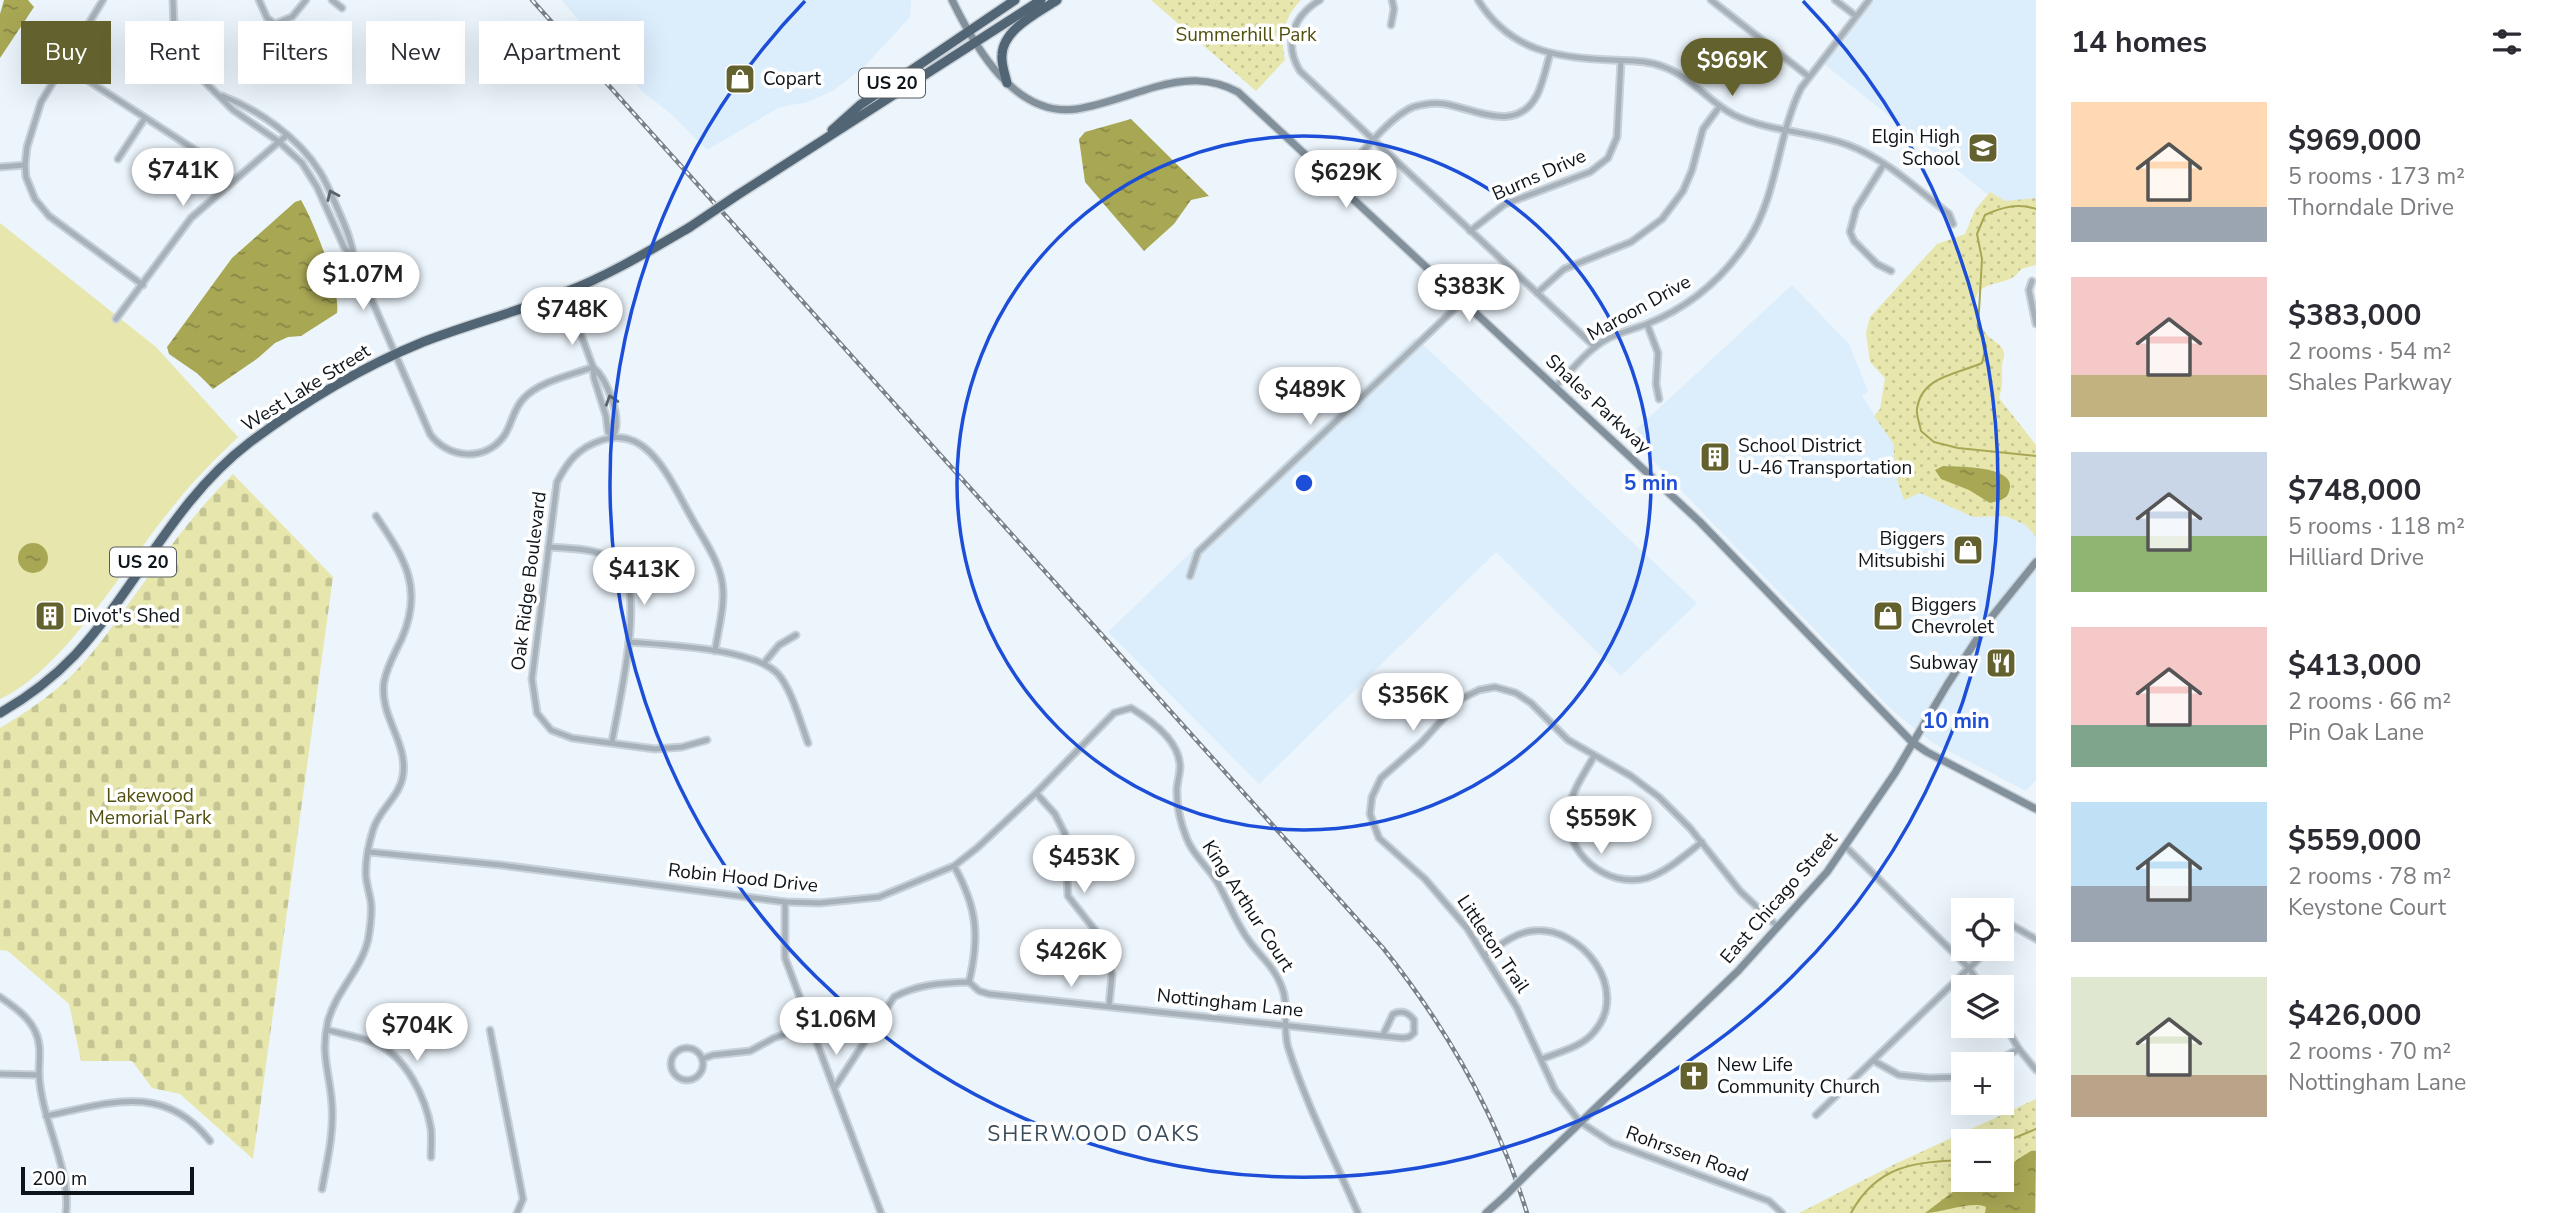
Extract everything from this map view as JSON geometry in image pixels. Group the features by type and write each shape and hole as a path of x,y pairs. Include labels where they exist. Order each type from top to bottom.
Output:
{"highway":[{"name":"US 20","path":"968,31 1015,0"},
{"name":"US 20","path":"976,44 1041,0"},
{"path":"1007,83 1002,51 1007,38 1021,24 1058,0"},
{"name":"West Lake Street","path":"820,140 860,105 968,31"},
{"name":"West Lake Street","path":"0,713 26,698 78,652 167,528 195,494 248,443 349,379 423,342 550,298 629,263 690,227 820,140 867,114 976,44"}],"street":[{"path":"90,21 103,0"},
{"path":"173,0 174,30 183,54 198,77 233,110 278,141 302,163 311,176 344,247 354,259 430,434 442,447 458,454 477,454 494,446 506,433 518,405 530,393 593,367"},
{"path":"259,0 267,18 275,24 292,17 306,0"},
{"path":"332,0 342,8"},
{"name":"Shales Parkway","path":"952,0 976,44 1007,83 1035,103 1068,109 1090,106 1175,82 1198,79 1219,83 1238,92 1700,522 1912,742 2036,809"},
{"path":"1320,0 1305,10 1292,35 1292,54 1300,71 1595,347"},
{"path":"1391,25 1394,9 1392,0"},
{"path":"1478,0 1498,25 1529,46 1568,58 1647,62 1667,68 1720,106 1742,118 1848,145 1884,164 1949,214 1953,224"},
{"path":"1712,0 1808,76"},
{"path":"1835,0 1856,16"},
{"name":"Maroon Drive","path":"1556,386 1595,347 1618,334 1672,312 1704,291 1737,256 1757,226 1768,201 1794,102 1808,76 1868,0"},
{"path":"1336,182 1398,116 1423,104 1442,103 1498,118 1515,115 1528,107 1536,97 1550,54"},
{"name":"Burns Drive","path":"1470,231 1505,204 1590,172 1608,158 1617,137 1621,61"},
{"path":"53,84 37,112 25,165 29,188 41,208 75,237 143,285"},
{"path":"93,84 206,157 229,185"},
{"path":"219,95 238,102 287,135 310,158 326,183 352,243 354,259"},
{"path":"1538,293 1564,269 1631,242 1662,219 1683,191 1692,170 1703,129 1720,106"},
{"path":"118,159 145,118"},
{"path":"116,319 191,218 287,135"},
{"path":"1884,164 1856,209 1850,232 1854,241 1877,264 1891,271"},
{"path":"0,167 25,165"},
{"path":"2032,281 2030,296 2036,324"},
{"path":"589,282 575,304 575,318 593,367 608,432 613,436 633,440 655,457 717,565 723,593 715,651"},
{"path":"550,298 575,318"},
{"path":"1190,576 1198,552 1464,300"},
{"path":"1647,324 1658,352 1656,384 1659,399"},
{"name":"Oak Ridge Boulevard","path":"613,436 580,449 567,462 557,482 532,679 537,713 551,730 572,738 655,749 682,747 707,740"},
{"path":"322,1189 333,1133 332,1102 324,1056 327,1030 339,993 356,968 368,942 372,906 366,876 373,828 397,792 403,777 401,750 384,703 384,684 391,659 402,638 413,594 406,565 376,516"},
{"path":"549,547 598,552 622,568 631,597 629,642 612,742"},
{"name":"East Chicago Street","path":"1486,1213 1738,971 1827,872 1895,773 1990,619 2036,562"},
{"path":"764,663 779,645 796,635"},
{"path":"629,642 715,651 764,663 779,674 808,743"},
{"name":"Littleton Trail","path":"1580,1122 1555,1090 1517,1008 1467,928 1437,891 1379,838 1370,814 1376,786 1390,769 1422,743 1461,699 1487,688 1504,689 1526,699 1561,734 1652,790 1702,842 1740,891 1778,927"},
{"name":"Robin Hood Drive","path":"369,852 500,865 785,902 832,902 879,897 954,866 1036,793 1114,713 1131,708"},
{"name":"King Arthur Court","path":"1131,708 1154,722 1174,747 1180,765 1177,787 1178,814 1188,842 1217,882 1244,933 1270,963 1282,985 1287,1006 1284,1024 1286,1040 1295,1068 1358,1213"},
{"path":"1594,756 1576,788 1569,811 1571,833 1579,852 1591,864 1609,876 1638,880 1668,867 1702,842"},
{"path":"1036,793 1055,814 1065,834 1068,896 1098,934 1106,949 1112,975 1109,1006"},
{"path":"1846,847 1973,975"},
{"path":"954,866 969,892 975,923 976,951 969,982"},
{"path":"785,902 785,958 881,1213"},
{"path":"2014,927 2036,939"},
{"path":"1485,956 1517,934 1541,930 1573,940 1589,955 1600,971 1608,997 1603,1019 1596,1031 1580,1044 1542,1059"},
{"path":"1816,1115 1976,961"},
{"name":"Nottingham Lane","path":"835,1087 894,997 908,989 926,985 969,982 979,991 989,993 1383,1035 1409,1037 1414,1033 1414,1020 1406,1012 1399,1011 1393,1014 1383,1035"},
{"path":"0,997 25,1017 36,1033 46,1116 68,1199 66,1213"},
{"path":"702,1059 713,1055 750,1051 774,1038 809,1027"},
{"path":"327,1030 378,1044 397,1060 413,1079 431,1129 431,1157"},
{"path":"489,1030 523,1199 517,1213"},
{"path":"2012,1038 2036,1070"},
{"path":"682,1049 693,1049 702,1059 702,1069 696,1077 682,1079 674,1072 672,1061 682,1049"},
{"path":"2013,1052 2019,1049"},
{"path":"1874,1061 1899,1075 1951,1077"},
{"path":"0,1074 39,1075"},
{"path":"46,1116 98,1105 151,1102 171,1108 200,1129 209,1142"},
{"name":"Rohrssen Road","path":"1580,1122 1612,1143 1769,1201 1782,1213"}],"shaded area":[{"name":"Copart","path":"561,0 911,0 910,17 863,68 834,90 808,102 780,107 707,150 636,84 644,84 644,21 580,21"},
{"name":"Elgin High School","path":"1875,0 2036,0 2036,233 1824,64"},
{"path":"1792,285 1849,344 1868,391 1862,396 1893,443 1904,499 1920,493 1973,517 2005,516 2026,525 2036,537 2036,780 2026,791 1933,743 1893,711 1629,436"},
{"path":"1415,337 1697,603 1621,676 1496,552 1259,784 1108,632"}],"green space":[{"name":"Summerhill Park","path":"1151,0 1301,0 1287,20 1283,43 1285,60 1256,91"},
{"path":"1990,192 2005,201 2036,198 2036,265 2021,269 2010,279 1986,286 1977,295 1975,305 1982,327 2004,352 1999,398 2036,445 2036,537 2026,525 2005,516 1973,517 1920,493 1904,500 1896,476 1893,443 1874,416 1880,409 1885,378 1870,362 1866,333 1870,317 1937,244 1965,234 1975,210"},
{"path":"0,223 156,347 238,437 182,495 71,639 24,685 0,699"},
{"name":"Lakewood Memorial Park","path":"233,474 333,577 253,1159 180,1094 152,1088 132,1061 81,1061 69,1004 8,951 0,950 0,728 47,697 81,665 180,534"},
{"path":"2036,1099 2036,1213 1799,1213 1951,1138 1951,1192 2014,1192 2014,1129 1971,1129 2001,1115 2014,1115 2014,1109"}],"water":[{"path":"4,0 28,0 34,7 25,21 21,21 21,26 0,58 0,14"},
{"path":"1131,119 1209,196 1191,200 1174,224 1144,251 1085,182 1079,139 1085,132"},
{"path":"301,200 331,273 337,313 301,336 288,337 275,343 213,389 198,374 169,354 167,347 232,258 295,202"},
{"path":"1943,466 1997,472 2010,483 2008,495 1990,503 1969,490 1941,479 1935,470"},
{"path":"33,543 44,547 48,558 44,569 33,573 22,569 18,558 22,547"},
{"path":"2031,1151 2036,1151 2035,1213 1985,1213 1986,1207 1973,1205 1925,1213 1953,1192 2014,1192 2014,1163"}],"waterway":[{"path":"2036,209 2010,207 1985,215 1977,234 1982,259 1978,328 1986,346 1982,363 1933,383 1925,389 1917,411 1921,431 1934,442 1958,448 2036,456"},
{"path":"2014,1138 2036,1129"},
{"path":"1851,1213 1873,1185 1898,1169 1929,1162 1951,1161"}],"railway":[{"path":"532,0 1383,948 1428,1009 1468,1074 1501,1142 1527,1213"}],"place":[{"name":"Copart","path":"740,79"},
{"name":"Elgin High School","path":"1983,148"},
{"name":"School District U-46 Transportation","path":"1715,457"},
{"name":"Biggers Mitsubishi","path":"1968,550"},
{"name":"Divot's Shed","path":"50,616"},
{"name":"Biggers Chevrolet","path":"1888,616"},
{"name":"Subway","path":"2001,663"},
{"name":"New Life Community Church","path":"1694,1076"}],"district":[{"name":"SHERWOOD OAKS","path":"1094,1134"}]}
